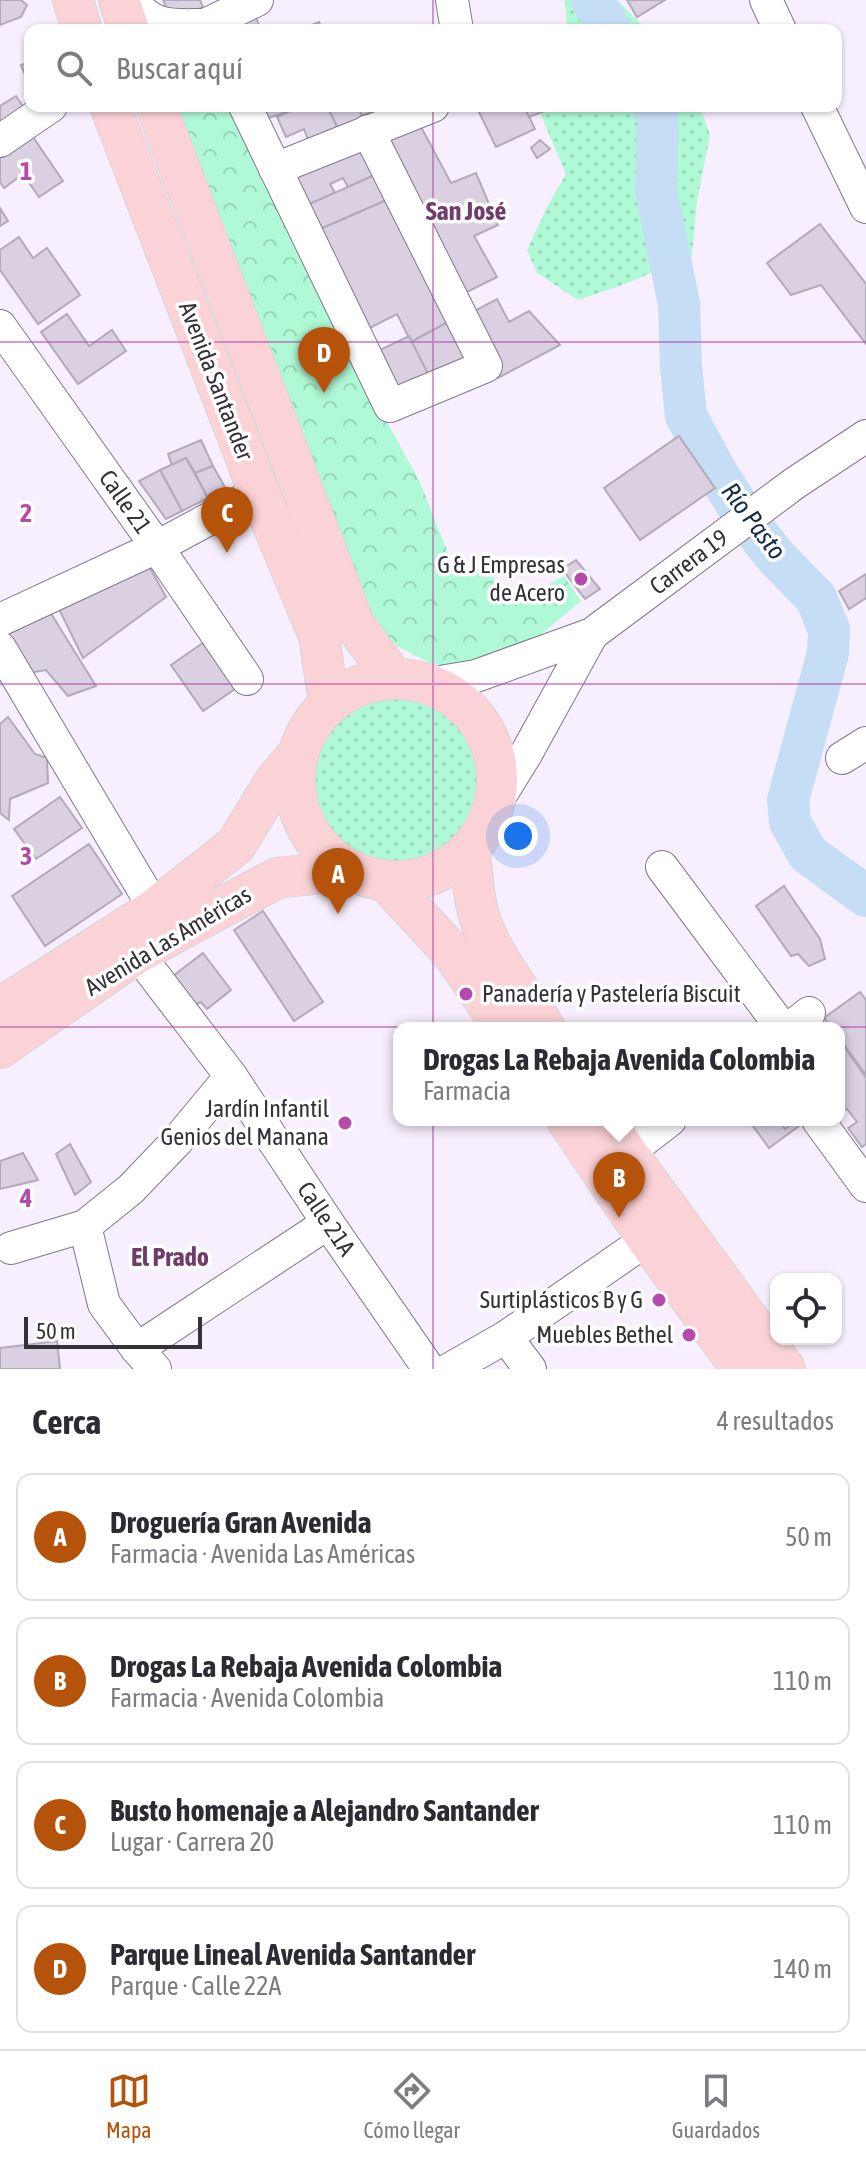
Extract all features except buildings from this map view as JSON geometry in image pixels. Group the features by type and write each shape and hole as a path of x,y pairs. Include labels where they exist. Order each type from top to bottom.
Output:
{"main road":[{"path":"73,0 80,24"},
{"path":"119,0 127,24"},
{"name":"Avenida Santander","path":"112,112 259,492 319,636 329,704"},
{"name":"Avenida Santander","path":"158,112 354,624 411,682"},
{"path":"367,875 408,880 431,875 452,865 470,850 485,828 495,804 497,774 491,745 477,719 455,698 411,682 360,686 329,704 309,727 298,754 294,788 303,821 322,849 367,875 453,954 500,1022"},
{"name":"Avenida Las Américas","path":"0,1008 155,909 236,845 275,781 298,754"},
{"path":"470,850 480,919 494,950 541,1022"},
{"name":"Avenida Las Américas","path":"0,1048 137,953 277,878 367,875"},
{"path":"572,1126 785,1369"},
{"path":"609,1126 627,1153 664,1233 742,1369"}],"street":[{"path":"130,0 160,24"},
{"path":"212,24 257,0"},
{"path":"452,0 456,24"},
{"path":"766,0 777,24"},
{"path":"0,141 42,112"},
{"path":"248,112 390,406 486,366 368,131"},
{"path":"275,169 417,112"},
{"path":"820,112 866,207"},
{"name":"Calle 21","path":"3,334 157,547 247,679"},
{"name":"Carrera 19","path":"411,682 476,676 592,634 795,483 866,436"},
{"path":"0,620 157,547 259,492"},
{"name":"Carrera 19","path":"495,804 592,634"},
{"path":"0,648 155,909"},
{"path":"662,867 793,1022"},
{"name":"Calle 21A","path":"137,953 231,1076 429,1369"},
{"path":"11,1248 85,1226 140,1180 231,1076"},
{"path":"627,1153 662,1126"},
{"path":"822,1126 866,1186"},
{"path":"85,1226 104,1304 146,1359 328,1223"},
{"path":"450,1369 506,1337 664,1233"},
{"path":"506,1337 530,1369"}],"green space":[{"path":"565,0 617,0 641,24 567,24"},
{"path":"163,112 236,112 380,409 420,482 451,561 464,572 483,562 511,605 564,576 581,601 537,638 462,669 430,663 397,646 363,609"},
{"path":"540,112 702,112 710,135 697,201 692,256 578,300 537,273 527,250 566,174"},
{"path":"397,681 434,689 466,710 487,742 495,779 487,816 466,848 434,869 397,877 360,869 328,848 307,816 299,779 307,742 328,710 360,689"}],"waterway":[{"name":"Río Pasto","path":"592,0 607,24"},
{"name":"Río Pasto","path":"656,112 656,190 679,304 686,416 744,516 775,556 816,598 829,630 828,653 788,800 790,822 808,854 866,896"}],"place":[{"name":"Parque Lineal Avenida Santander","path":"324,393"},
{"name":"Busto homenaje a Alejandro Santander","path":"227,553"},
{"name":"G & J Empresas de Acero","path":"581,579"},
{"name":"Droguería Gran Avenida","path":"338,914"},
{"name":"Panadería y Pastelería Biscuit","path":"466,994"},
{"name":"Jardín Infantil Genios del Manana","path":"345,1123"},
{"name":"Drogas La Rebaja Avenida Colombia","path":"619,1218"},
{"name":"Surtiplásticos B y G","path":"659,1300"},
{"name":"Muebles Bethel","path":"689,1335"}],"district":[{"name":"San José","path":"466,211"},
{"name":"El Prado","path":"170,1257"}]}
